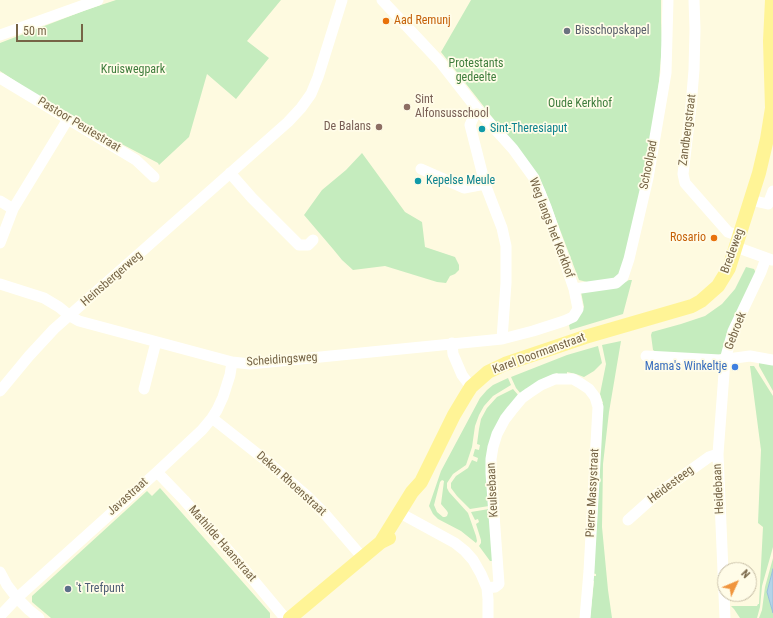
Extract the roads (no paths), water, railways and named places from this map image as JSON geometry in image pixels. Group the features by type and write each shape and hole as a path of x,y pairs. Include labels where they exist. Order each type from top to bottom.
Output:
{"main road":[{"name":"Bredeweg","path":"622,326 687,308 701,302 718,286 729,268 759,173 772,112 770,41 772,0"},
{"name":"Karel Doormanstraat","path":"290,618 381,542 398,531 404,516 419,496 421,482 454,415 471,387 488,372 497,367 622,326"}],"street":[{"path":"0,35 98,0"},
{"name":"Heinsbergerweg","path":"0,390 54,329 181,218 288,122 301,108 311,94 318,77 342,0"},
{"name":"Weg langs het Kerkhof","path":"382,0 441,62 477,109 513,149 534,178 546,207 574,289 578,309 573,317"},
{"name":"Schoolpad","path":"574,289 616,283 623,277 629,259 648,178 666,73 668,0"},
{"name":"Zandbergstraat","path":"694,0 694,70 690,118 682,174 686,184 738,242 750,252 770,259"},
{"name":"Pastoor Peutestraat","path":"0,78 136,160 154,177"},
{"path":"477,109 470,125 485,184 502,228 506,246 506,283 502,339"},
{"path":"0,243 13,209 68,119"},
{"path":"421,169 464,188 485,184"},
{"path":"230,173 252,198 299,245 308,245 313,240"},
{"path":"750,200 768,204 773,191"},
{"path":"0,201 13,209"},
{"name":"Gebroek","path":"725,360 733,331 770,259"},
{"name":"Scheidingsweg","path":"0,284 44,298 79,321 232,362 250,364 502,339 558,323 573,317"},
{"path":"144,390 156,342"},
{"path":"452,343 454,354 462,375 471,387"},
{"path":"646,356 725,360"},
{"name":"Gebroek","path":"725,360 750,356 773,360"},
{"name":"Heidebaan","path":"725,360 718,454 725,618"},
{"name":"Javastraat","path":"0,616 17,598 202,430 212,418 223,397 230,375 232,362"},
{"name":"Keulsebaan","path":"487,588 495,587 499,584 491,473 493,447 498,434 505,419 522,398 541,385 555,379 572,379"},
{"name":"Pierre Massystraat","path":"572,379 589,389 595,397 598,407 585,618"},
{"name":"Deken Rhoenstraat","path":"212,418 264,459 307,496 325,514 363,558"},
{"name":"Heidesteeg","path":"628,520 662,491 709,457 718,454"},
{"name":"Mathilde Haanstraat","path":"157,472 235,558 285,618"},
{"path":"404,516 455,543 473,560 487,588 488,618"},
{"path":"0,572 7,585 17,598 39,618"}],"water":[{"path":"773,569 773,613 767,592"}],"place":[{"name":"Aad Remunj","path":"386,21"},
{"name":"Bisschopskapel","path":"567,31"},
{"name":"Sint Alfonsusschool","path":"407,107"},
{"name":"De Balans","path":"379,127"},
{"name":"Sint-Theresiaput","path":"482,129"},
{"name":"Kepelse Meule","path":"418,181"},
{"name":"Rosario","path":"714,238"},
{"name":"Mama's Winkeltje","path":"735,367"},
{"name":"'t Trefpunt","path":"68,589"}],"park label":[{"name":"Kruiswegpark","path":"133,70"},
{"name":"Protestants gedeelte","path":"476,71"},
{"name":"Oude Kerkhof","path":"580,104"}]}
